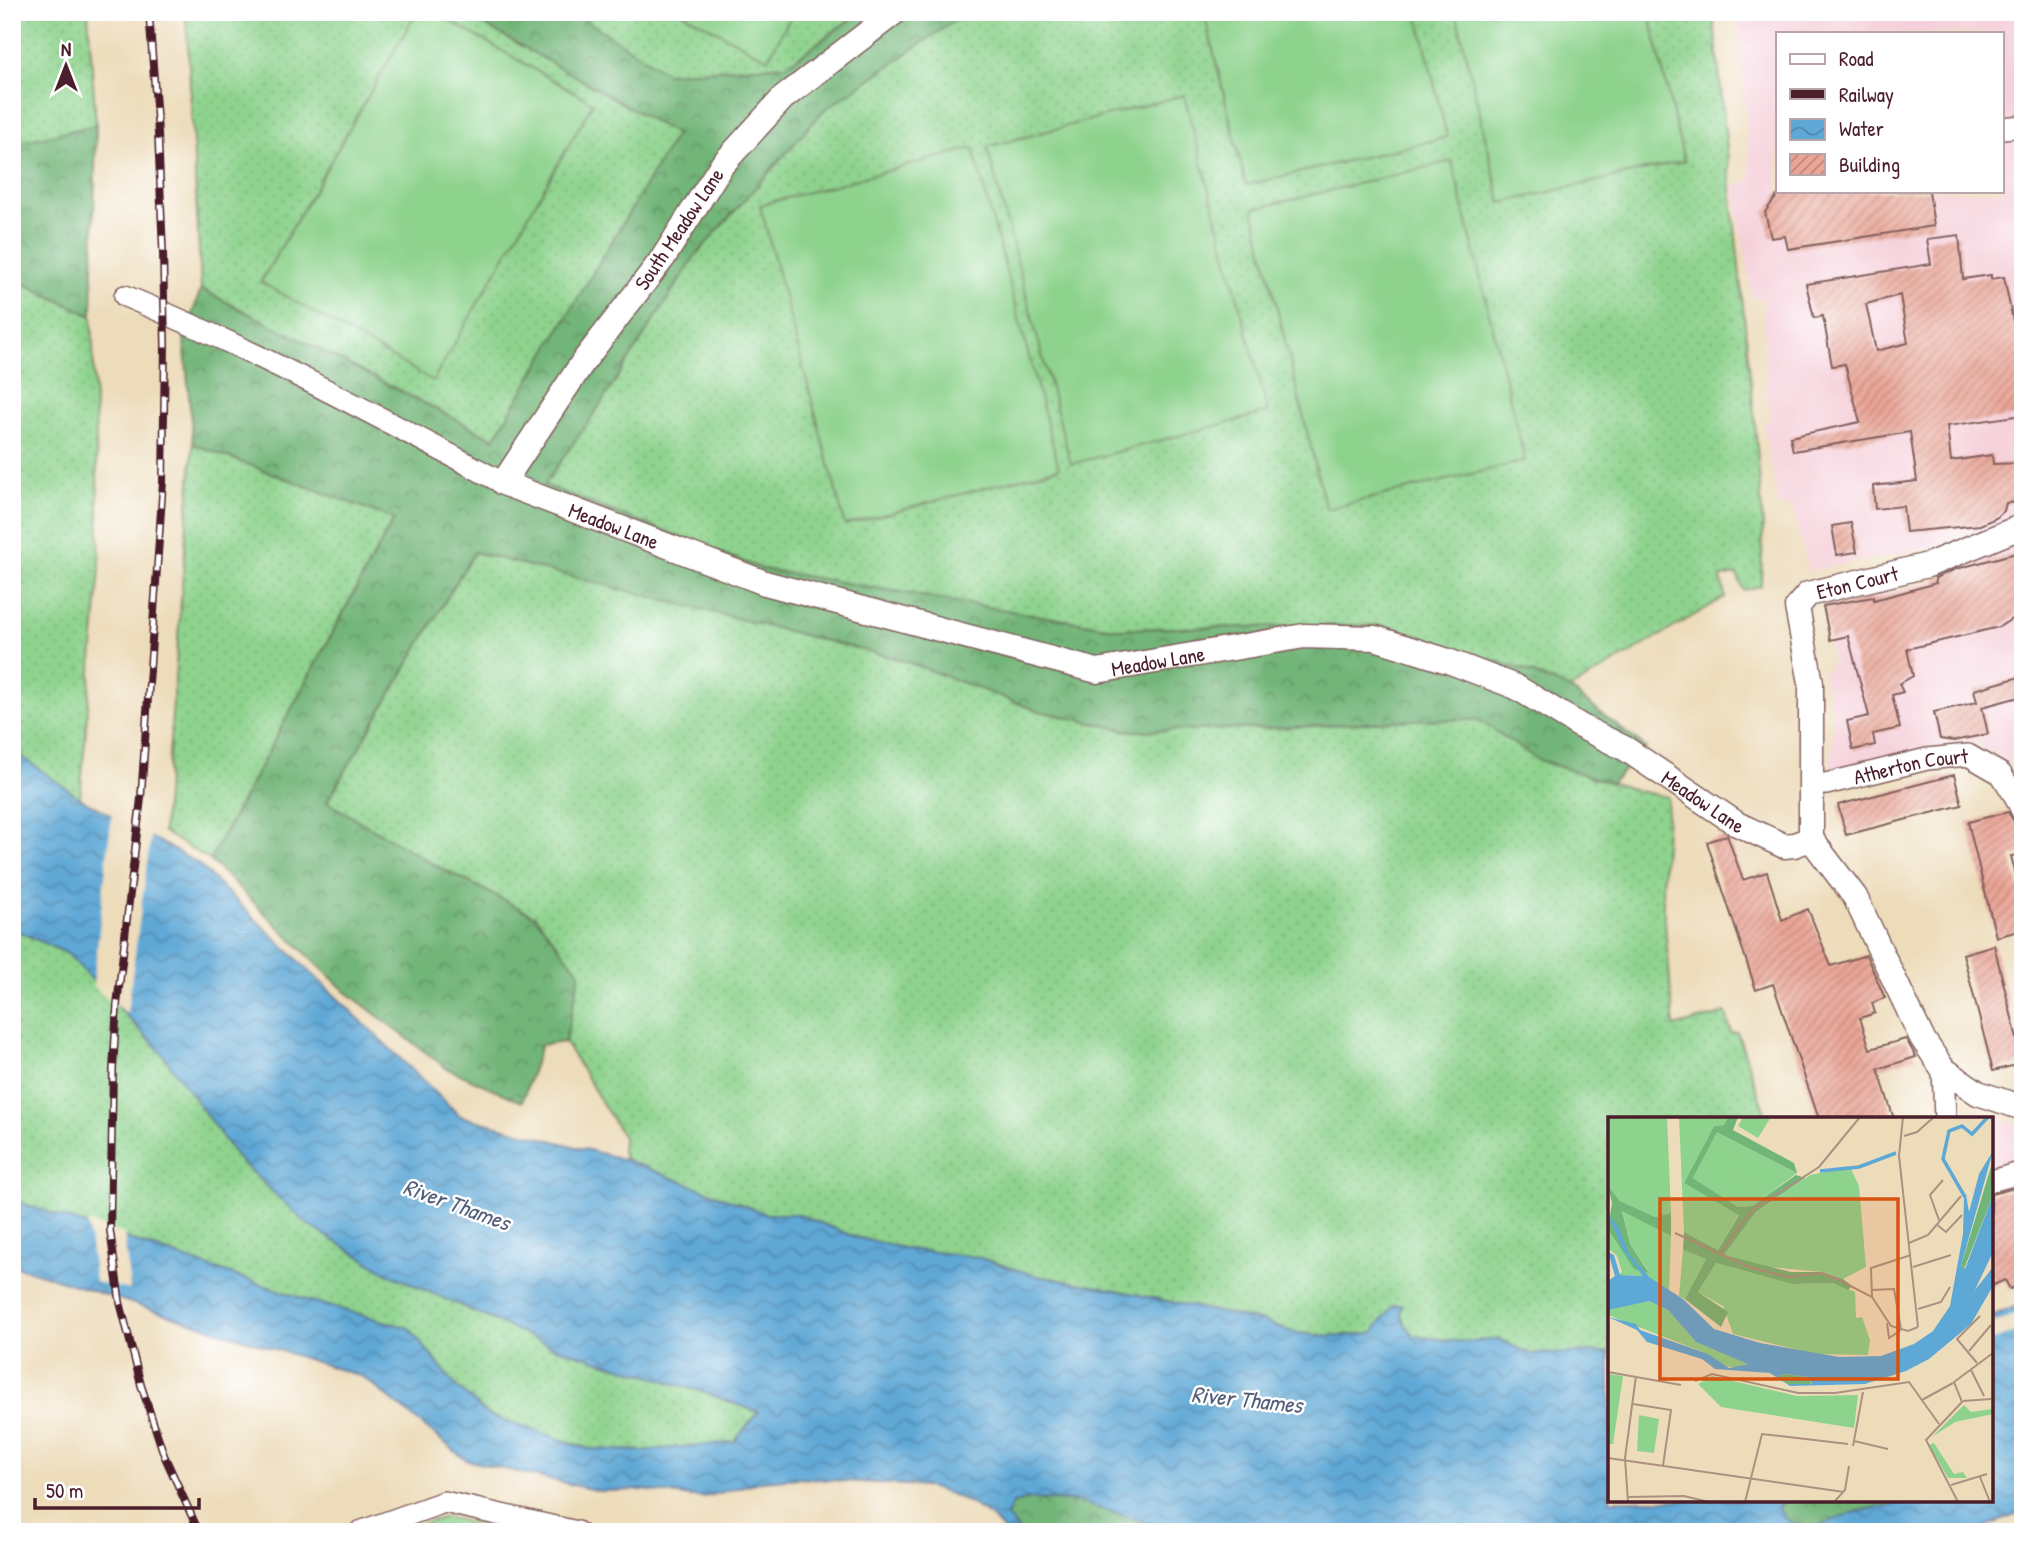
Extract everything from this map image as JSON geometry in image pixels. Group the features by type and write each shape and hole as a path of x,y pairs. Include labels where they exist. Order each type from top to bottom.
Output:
{"street":[{"name":"South Meadow Lane","path":"503,483 583,362 663,258 721,166 783,98 895,12"},
{"path":"2004,128 2023,126"},
{"name":"Meadow Lane","path":"125,296 297,374 503,483 765,583 1097,671 1304,636 1375,638 1448,661 1516,687 1582,727 1626,749 1737,824 1784,846 1811,839"},
{"name":"Eton Court","path":"1811,839 1811,684 1797,607 1808,594 1928,565 2023,526"},
{"name":"Atherton Court","path":"1811,784 1826,784 1927,759 1968,755 2001,774 2023,813"},
{"path":"1811,839 1855,897 1922,1038 1943,1069 1978,1093 2023,1108"},
{"path":"1943,1069 1945,1117"},
{"path":"1993,1180 2023,1172"},
{"path":"359,1532 444,1502 577,1532"}],"shaded area":[{"path":"1738,12 2023,12 2023,791 2012,763 2005,764 1995,754 1981,749 1979,740 1828,779 1833,739 1832,710 1822,672 1828,669 1831,661 1825,609 1943,579 1940,546 1809,571 1792,507 1779,508 1763,423 1771,421 1766,390 1763,299 1752,297 1734,187 1750,179"},
{"path":"1970,1110 2023,1126 2023,1155 1993,1168 1993,1117 1956,1117"}],"green space":[{"path":"12,12 88,12 96,125 12,144"},
{"path":"186,12 417,12 261,282 593,103 434,12 462,12 676,134 494,439 201,289"},
{"path":"417,12 434,12 593,103 433,381 261,282"},
{"path":"462,12 573,12 667,73 787,65 861,12 967,12 823,111 695,256 594,414 544,485 762,569 1118,629 1381,625 1524,670 1570,689 1646,748 1611,783 1538,760 1479,720 1412,720 1278,728 1130,731 1039,711 902,660 474,552 327,802 435,865 535,916 580,973 565,1042 541,1045 522,1102 446,1068 345,991 210,860 394,519 193,444 184,338 201,289 494,439 676,134"},
{"path":"573,12 681,12 768,58 793,12 860,12 787,65 667,73"},
{"path":"681,12 793,12 768,59"},
{"path":"967,12 1204,12 1246,185 1447,137 1417,12 1456,12 1501,203 1684,161 1649,12 1713,12 1756,433 1763,526 1761,586 1743,590 1737,574 1721,577 1725,597 1570,689 1524,670 1381,625 1118,629 762,569 544,485 594,414 695,256 823,111"},
{"path":"1204,12 1417,12 1447,137 1246,185"},
{"path":"1456,12 1649,12 1684,161 1501,203"},
{"path":"1184,95 1268,412 1071,464 987,147"},
{"path":"96,125 92,316 12,278 12,144"},
{"path":"973,148 1059,468 845,525 760,205"},
{"path":"1452,161 1525,461 1326,509 1253,209"},
{"path":"12,278 92,316 100,569 80,798 12,750"},
{"path":"193,444 394,518 210,860 163,832"},
{"path":"474,552 902,660 1039,711 1130,731 1278,728 1412,720 1479,720 1539,760 1638,791 1668,797 1662,889 1674,1027 1726,1013 1731,1033 1737,1032 1766,1117 1608,1117 1608,1352 1530,1354 1499,1339 1465,1342 1413,1336 1402,1319 1402,1306 1394,1306 1376,1328 1376,1332 1336,1336 1292,1332 1268,1323 1037,1276 977,1257 907,1249 855,1237 798,1214 766,1214 626,1160 622,1152 623,1137 565,1042 580,973 535,916 435,865 327,802"},
{"path":"12,928 68,954 160,1051 389,1274 554,1347 703,1392 758,1412 734,1442 642,1451 590,1449 488,1415 456,1386 408,1328 307,1300 12,1200"},
{"path":"1028,1499 1076,1501 1151,1524 1204,1530 1270,1532 1020,1532 1006,1517 1013,1503"},
{"path":"1783,1502 1895,1502 1895,1505 1853,1513 1814,1529 1789,1522 1777,1507"},
{"path":"445,1517 518,1532 396,1532"}],"water":[{"name":"River Thames","path":"12,750 80,798 197,863 460,1116 626,1160 766,1214 798,1214 855,1237 907,1249 977,1257 1037,1276 1268,1323 1292,1332 1335,1336 1375,1332 1394,1305 1402,1305 1402,1318 1414,1336 1465,1342 1499,1339 1530,1354 1608,1352 1608,1502 1783,1502 1777,1507 1789,1522 1814,1529 1853,1513 1895,1505 1895,1502 1993,1502 1993,1315 2023,1304 2023,1512 1972,1532 1270,1532 1204,1530 1151,1524 1076,1501 1029,1499 1013,1503 1007,1517 1020,1532 1005,1532 978,1508 944,1492 922,1486 799,1478 762,1481 704,1497 691,1497 645,1490 599,1491 466,1460 363,1377 12,1265 12,1200 307,1300 409,1328 456,1386 488,1415 589,1449 642,1451 734,1442 758,1412 703,1392 554,1347 389,1274 307,1224 239,1160 160,1051 68,954 12,928"}],"pier":[{"path":"112,812 151,834 127,1013 93,985"},
{"path":"87,1222 124,1234 130,1290 95,1282"},
{"path":"2023,1304 2023,1329 1993,1340 1993,1323 2018,1313 2016,1307"}],"building":[{"path":"1780,192 1929,192 1934,226 1788,249 1785,236 1771,238 1765,212"},
{"path":"1959,235 1963,279 1991,275 1991,279 2004,277 2023,370 2023,415 1947,426 1951,461 1992,455 1993,464 2023,463 2023,502 2006,503 2004,511 1996,518 1980,525 1906,532 1903,506 1875,509 1873,486 1917,481 1910,432 1793,451 1790,437 1860,422 1845,364 1832,366 1823,316 1814,318 1806,284 1931,264 1927,239","holes":["1900,295 1908,343 1876,351 1866,304"]},
{"path":"1851,523 1857,552 1837,555 1832,526"},
{"path":"2020,552 2023,562 2023,609 2015,610 2016,616 1999,627 1907,649 1913,676 1899,684 1903,692 1892,695 1900,728 1873,734 1875,745 1853,750 1847,721 1869,716 1848,636 1830,640 1823,606 1873,597 1874,600 1908,591 1936,583 1935,578 1956,569"},
{"path":"2023,676 2023,696 1982,707 1988,734 1954,741 1940,739 1934,712 1977,702 1974,690"},
{"path":"1954,775 1962,805 1846,835 1838,805"},
{"path":"2008,812 2015,823 2023,826 2023,854 2011,856 2023,902 2023,930 1996,937 1968,822"},
{"path":"1727,835 1743,880 1767,872 1782,920 1808,909 1831,966 1866,955 1885,998 1872,1003 1875,1013 1860,1018 1870,1049 1906,1039 1916,1057 1878,1069 1893,1117 1818,1117 1773,984 1756,990 1707,842"},
{"path":"1994,945 2023,1063 1993,1071 1963,954"},
{"path":"2023,1186 2023,1284 2010,1289 2005,1280 1993,1285 1993,1194"}],"railway":[{"path":"149,12 163,253 163,482 141,798 117,1005 110,1230 120,1302 141,1385 164,1455 199,1532"}]}
